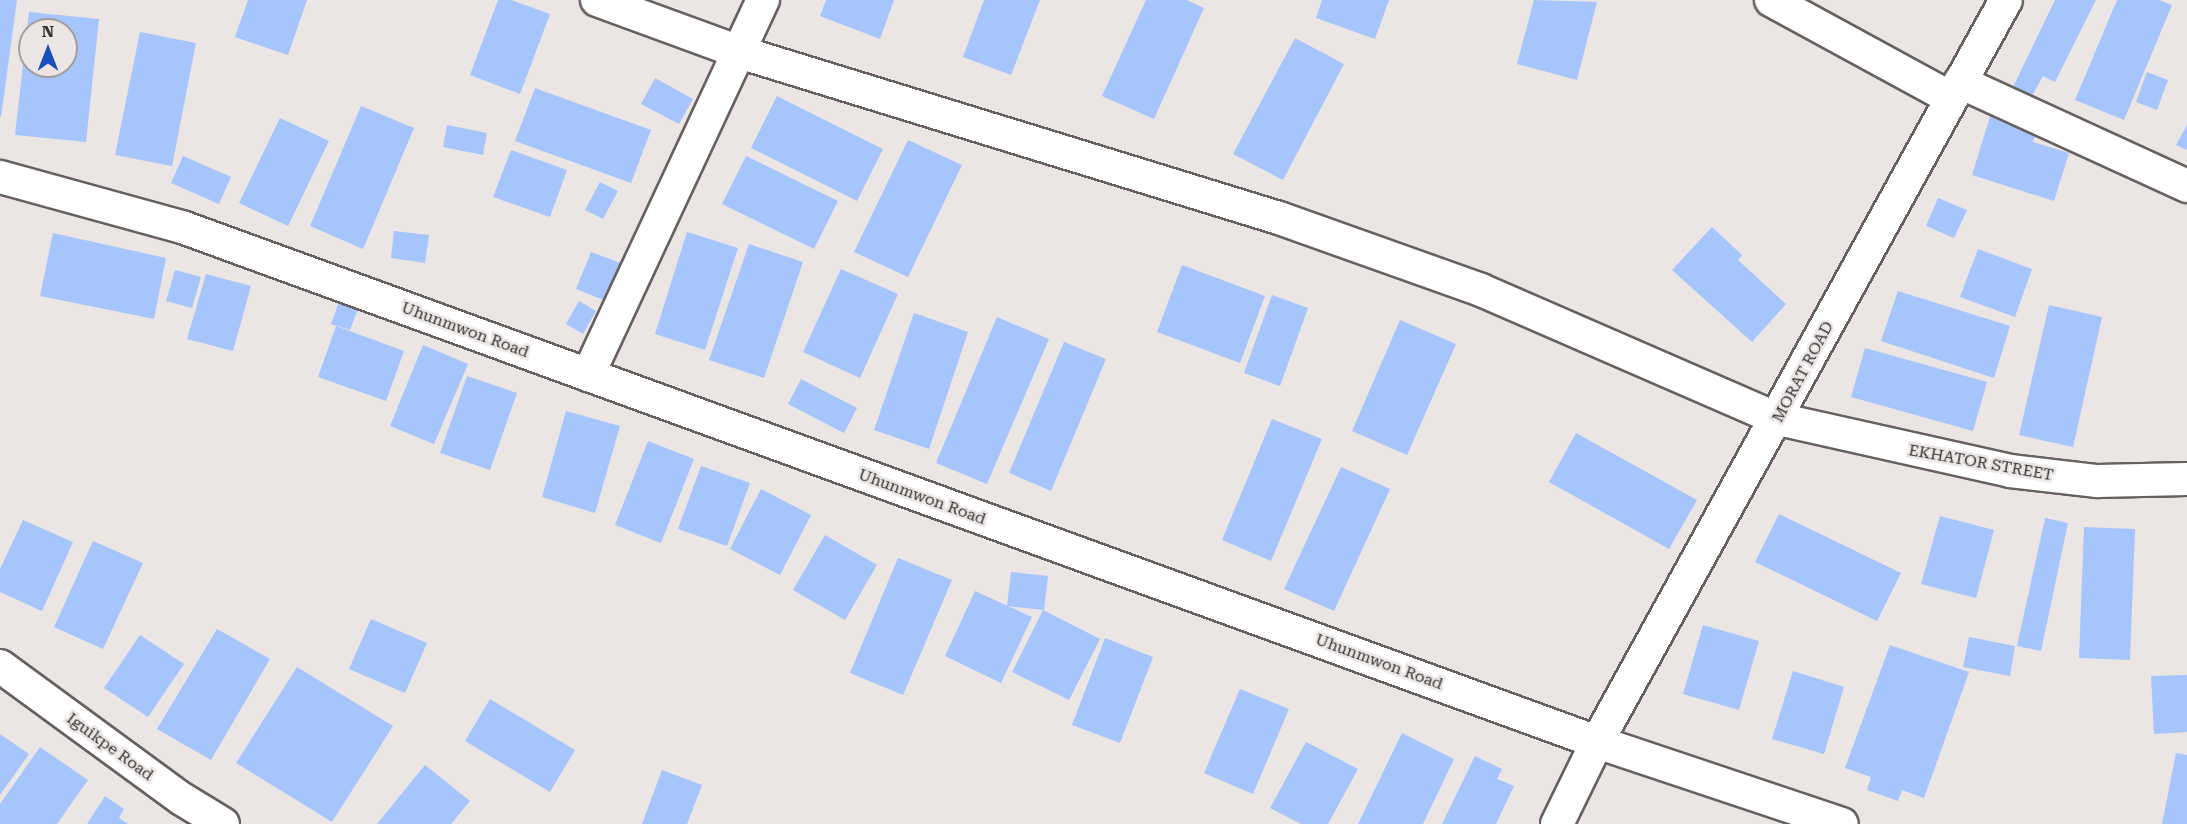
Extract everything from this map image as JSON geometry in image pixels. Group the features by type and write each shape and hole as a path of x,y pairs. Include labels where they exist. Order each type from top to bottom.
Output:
{"street":[{"name":"EKHATOR STREET","path":"597,0 739,52 1279,218 1481,290 1778,419 2010,471 2097,481 2187,479"},
{"path":"588,375 764,0"},
{"path":"1771,0 1955,90 2187,186"},
{"name":"MORAT ROAD","path":"1557,824 1597,742 1778,419 2006,0"},
{"name":"Uhunmwon Road","path":"0,177 182,227 1597,742 1842,824"},
{"name":"Iguikpe Road","path":"0,666 182,799 224,824"}],"building":[{"path":"0,0 17,0 1,117 0,117"},
{"path":"248,0 307,0 288,55 235,37"},
{"path":"498,0 511,0 550,14 520,94 470,75"},
{"path":"826,0 894,0 880,39 820,16"},
{"path":"984,0 1040,0 1011,75 963,57"},
{"path":"1146,0 1187,0 1204,8 1154,119 1102,96"},
{"path":"1322,0 1389,0 1375,39 1316,18"},
{"path":"1534,0 1597,2 1577,80 1517,64"},
{"path":"2055,0 2096,0 2055,82 2043,76 2032,96 2013,87"},
{"path":"2117,0 2159,0 2172,5 2124,120 2075,100"},
{"path":"29,12 99,19 86,142 15,135 21,78 78,78 78,18 28,18"},
{"path":"140,32 196,43 172,166 115,155"},
{"path":"1295,38 1344,64 1283,180 1233,154"},
{"path":"2147,72 2168,80 2157,110 2136,102"},
{"path":"655,78 693,99 679,124 641,104"},
{"path":"535,88 651,130 631,183 515,141"},
{"path":"777,96 883,149 857,201 751,148"},
{"path":"361,106 414,128 363,249 310,226"},
{"path":"1992,110 2039,124 2033,142 2069,153 2054,201 1972,175"},
{"path":"280,118 329,141 288,226 239,203"},
{"path":"447,125 487,133 483,155 443,147"},
{"path":"2187,125 2187,150 2176,145"},
{"path":"908,140 962,165 908,277 854,252"},
{"path":"511,150 567,170 550,217 493,197"},
{"path":"183,156 231,177 219,204 171,183"},
{"path":"746,156 838,201 814,249 722,204"},
{"path":"600,182 618,191 603,219 585,210"},
{"path":"1938,198 1967,210 1954,238 1926,226"},
{"path":"1712,227 1742,255 1738,260 1786,304 1752,342 1672,270"},
{"path":"394,231 429,235 425,263 391,258"},
{"path":"687,232 738,248 705,350 655,334"},
{"path":"53,233 166,258 154,319 40,296"},
{"path":"749,244 803,262 764,378 709,360"},
{"path":"1978,249 2032,269 2015,317 1960,297"},
{"path":"591,252 621,263 606,301 576,289"},
{"path":"1182,265 1265,296 1240,363 1157,332"},
{"path":"841,269 898,294 860,378 803,352"},
{"path":"175,270 201,277 192,308 166,301"},
{"path":"206,274 251,286 233,351 187,339"},
{"path":"1898,291 2010,326 1994,378 1881,341"},
{"path":"1272,295 1308,308 1280,386 1244,373"},
{"path":"579,301 596,311 583,334 566,324"},
{"path":"339,302 358,309 350,330 331,324"},
{"path":"2049,305 2102,317 2073,447 2019,435"},
{"path":"914,313 968,332 929,449 874,430"},
{"path":"997,317 1049,339 987,484 936,463"},
{"path":"1400,320 1456,344 1407,455 1352,431"},
{"path":"336,326 404,351 386,401 318,377"},
{"path":"1064,342 1106,359 1051,491 1009,473"},
{"path":"423,345 468,364 434,444 390,426"},
{"path":"1865,348 1987,382 1973,431 1851,397"},
{"path":"467,376 517,393 490,470 440,453"},
{"path":"801,379 857,408 844,433 788,404"},
{"path":"566,411 620,426 595,513 542,497"},
{"path":"1272,419 1322,439 1271,561 1222,540"},
{"path":"1576,433 1697,500 1669,549 1549,482"},
{"path":"648,441 694,459 661,543 615,525"},
{"path":"701,466 750,483 727,546 678,529"},
{"path":"1341,467 1390,489 1334,611 1284,589"},
{"path":"761,489 811,515 780,575 730,549"},
{"path":"1779,514 1901,573 1877,621 1755,562"},
{"path":"1940,516 1994,530 1976,598 1921,584"},
{"path":"2045,518 2068,523 2041,651 2017,646"},
{"path":"23,520 73,542 42,611 0,592 0,569"},
{"path":"2084,527 2135,529 2130,660 2079,658"},
{"path":"825,535 877,565 845,620 793,590"},
{"path":"93,541 143,563 103,649 54,627"},
{"path":"898,558 952,580 903,695 850,673"},
{"path":"1011,572 1048,576 1044,610 1007,606"},
{"path":"975,591 1032,617 1001,683 945,656"},
{"path":"1043,610 1100,639 1069,700 1012,672"},
{"path":"371,619 427,643 405,693 349,669"},
{"path":"1703,625 1759,641 1739,710 1683,694"},
{"path":"217,629 270,659 211,760 157,729"},
{"path":"140,635 184,664 148,717 104,688"},
{"path":"1969,637 2015,646 2010,676 1963,667"},
{"path":"1105,638 1153,657 1120,743 1072,725"},
{"path":"1890,645 1969,672 1924,798 1902,790 1898,801 1867,790 1871,777 1845,768"},
{"path":"297,667 393,726 332,822 236,763"},
{"path":"1793,671 1844,687 1824,754 1772,739"},
{"path":"2187,675 2187,732 2154,734 2151,676"},
{"path":"1240,689 1289,709 1253,794 1204,773"},
{"path":"490,699 575,750 550,792 465,741"},
{"path":"1402,733 1454,759 1423,824 1358,824"},
{"path":"0,734 29,754 0,795"},
{"path":"1306,742 1358,769 1328,824 1301,824 1270,808"},
{"path":"40,747 88,780 57,824 0,824 0,804"},
{"path":"2176,753 2187,755 2187,824 2162,824"},
{"path":"1475,756 1502,769 1497,779 1514,786 1496,824 1442,824"},
{"path":"425,765 470,801 451,824 377,824"},
{"path":"662,770 702,785 687,824 642,824"},
{"path":"105,796 124,809 119,818 128,824 87,824"}]}
